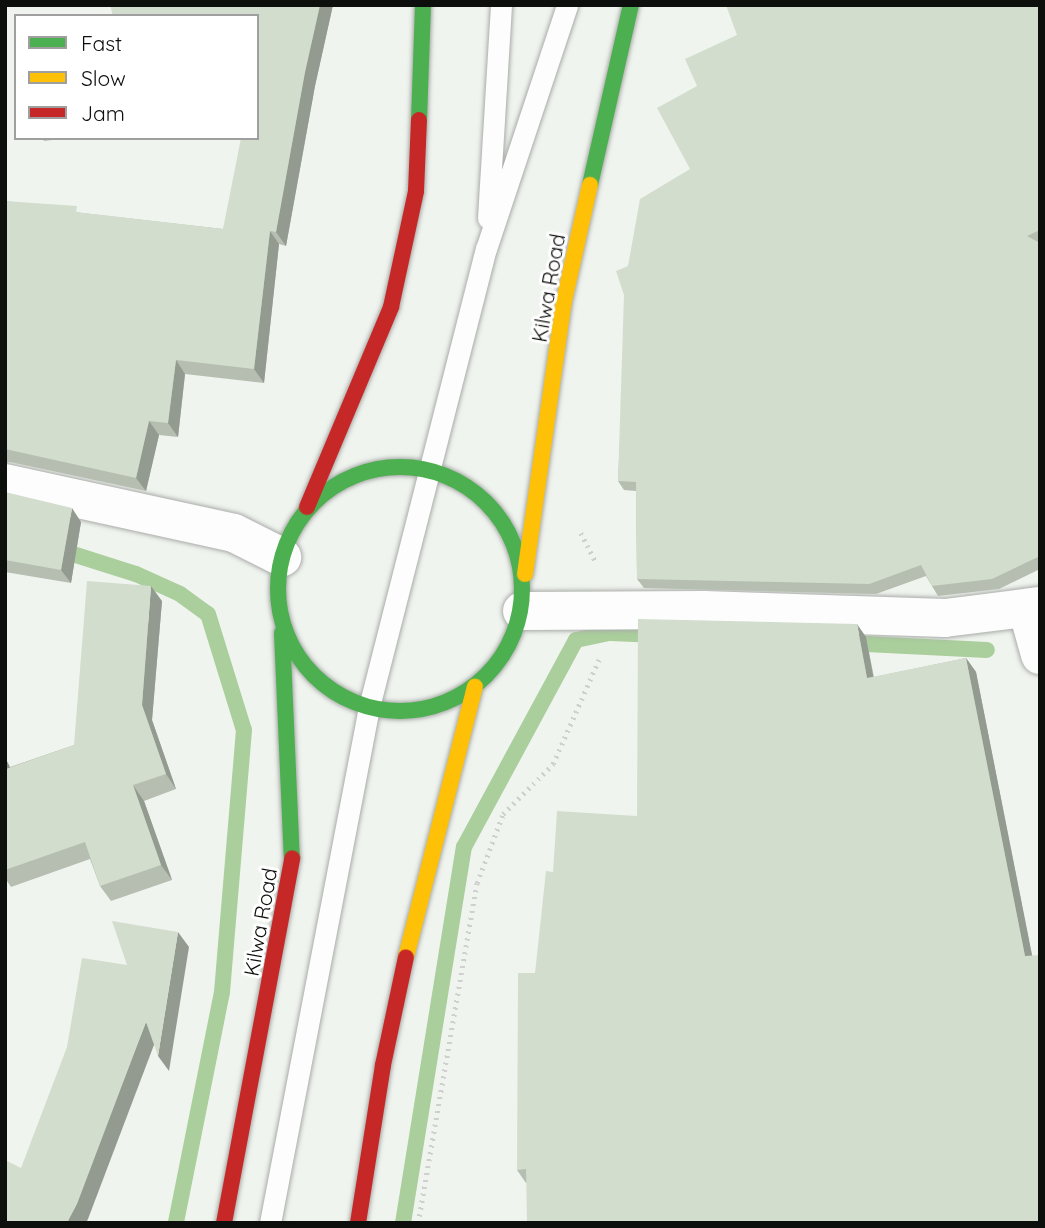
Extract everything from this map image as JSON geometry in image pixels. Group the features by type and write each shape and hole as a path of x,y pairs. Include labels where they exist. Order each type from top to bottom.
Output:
{"highway":[{"path":"307,509 391,307 415,191 424,5"},
{"name":"Kilwa Road","path":"475,687 513,640 522,597 564,301 631,5"},
{"path":"307,509 339,483 378,468 429,471 459,481 492,507 514,541 522,597"},
{"name":"Kilwa Road","path":"224,1223 293,872 277,590 282,556 307,509"},
{"path":"281,624 298,660 326,688 369,707 401,712 440,706 475,687"},
{"path":"358,1223 383,1065 414,920 475,687"}],"street":[{"path":"5,483 234,533 282,556"},
{"path":"522,597 704,610 945,618 1033,607 1040,655"}],"lane":[{"path":"486,248 500,5"},
{"path":"270,1223 369,707 486,248 567,5"}],"building":[{"path":"110,5 320,5 276,232 270,231 254,369 176,360 168,423 149,421 136,478 5,449 5,201 77,206 76,212 223,229 241,140 259,140 259,14 112,14"},
{"path":"726,5 1040,5 1040,230 1027,236 1040,243 1040,556 992,579 932,586 921,565 869,584 637,579 636,482 618,481 624,295 616,271 628,266 640,199 690,169 657,108 697,86 685,59 737,35"},
{"path":"5,492 72,508 61,570 5,560"},
{"path":"87,581 151,586 142,705 166,774 133,785 161,865 100,886 85,842 5,870 5,766 6,769 74,745"},
{"path":"638,619 857,624 867,678 966,658 1025,956 1040,955 1040,1223 527,1223 526,1169 517,1170 518,973 535,973 546,871 553,872 557,811 637,816"},
{"path":"112,921 178,932 158,1056 146,1022 77,1204 67,1223 5,1223 5,1160 21,1168 67,1047 82,958 127,965"}],"waterway":[{"path":"57,549 136,574 180,594 208,614 244,730 222,992 176,1223"},
{"path":"403,1223 464,847 576,640 610,633 659,635"},
{"path":"846,643 987,650"}],"traffic: fast":[{"path":"419,120 423,5"},
{"path":"590,185 631,5"},
{"path":"388,467 412,467 458,481 478,494 495,511 513,542 520,565 522,589 520,613 508,647 495,667 478,684 458,697 435,706 412,711 388,711 342,697 322,684 305,667 292,647 283,624 278,601 278,577 292,531 305,511 322,494 342,481 365,472 388,467"},
{"path":"282,633 292,858"}],"traffic: slow":[{"path":"525,574 564,301 590,185"},
{"path":"406,957 475,687"}],"traffic: jam":[{"path":"307,507 391,307 416,191 419,120"},
{"path":"224,1223 292,858"},
{"path":"358,1223 383,1065 406,957"}]}
